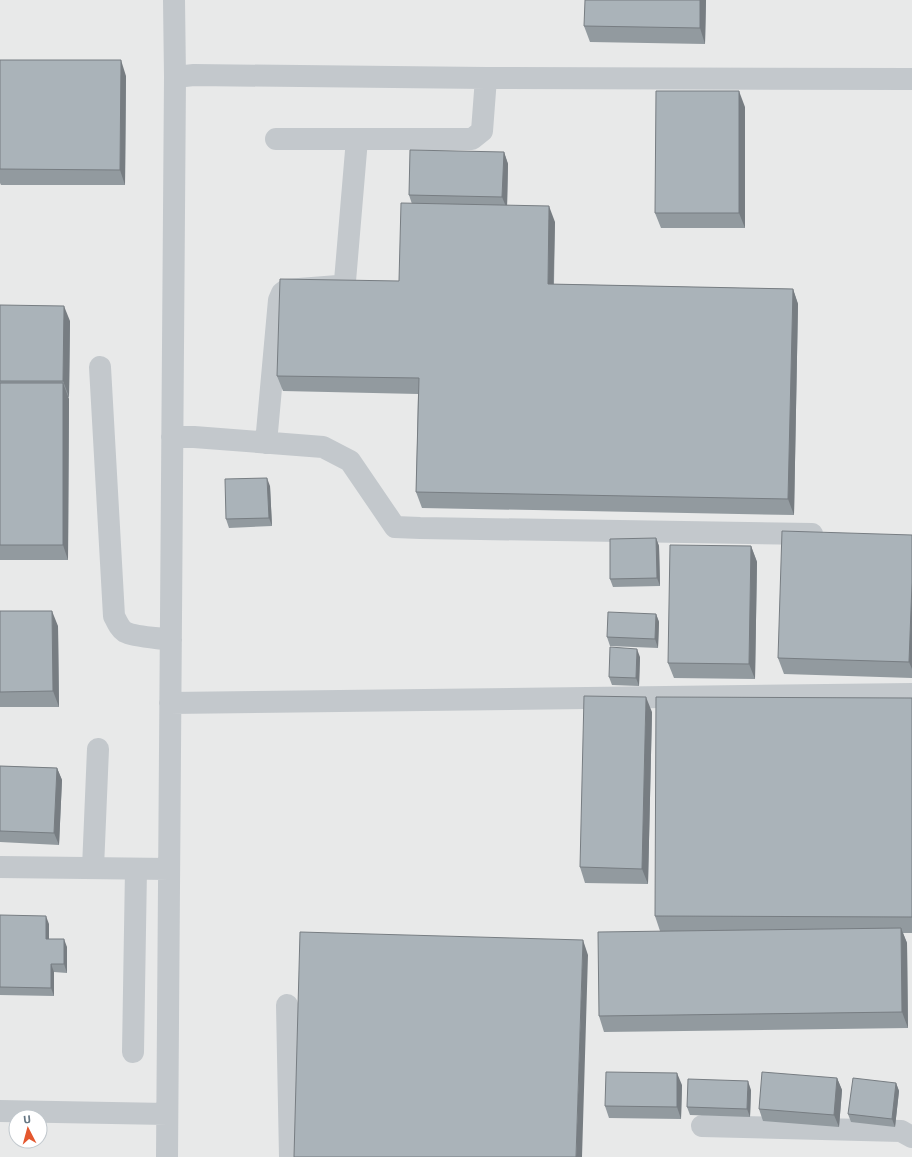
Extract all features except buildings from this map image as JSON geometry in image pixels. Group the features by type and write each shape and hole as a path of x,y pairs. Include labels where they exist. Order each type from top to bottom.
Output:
{"street":[{"path":"167,1157 175,77 174,0"},
{"path":"175,77 194,75 486,78 912,79"},
{"path":"276,138 472,139 482,131 486,78"},
{"path":"266,443 279,300 282,293 286,290 338,286 343,285 345,281 357,139"},
{"path":"100,367 114,616 119,626 125,632 135,635 171,640"},
{"path":"172,437 194,437 323,447 350,461 396,527 825,534"},
{"path":"170,703 912,694"},
{"path":"93,868 98,749"},
{"path":"0,867 169,869"},
{"path":"133,1052 136,869"},
{"path":"287,1005 290,1157"},
{"path":"0,1111 167,1114"},
{"path":"702,1126 901,1131 912,1137"}],"shaded area":[{"path":"0,0 912,0 912,1157 0,1157"}]}
